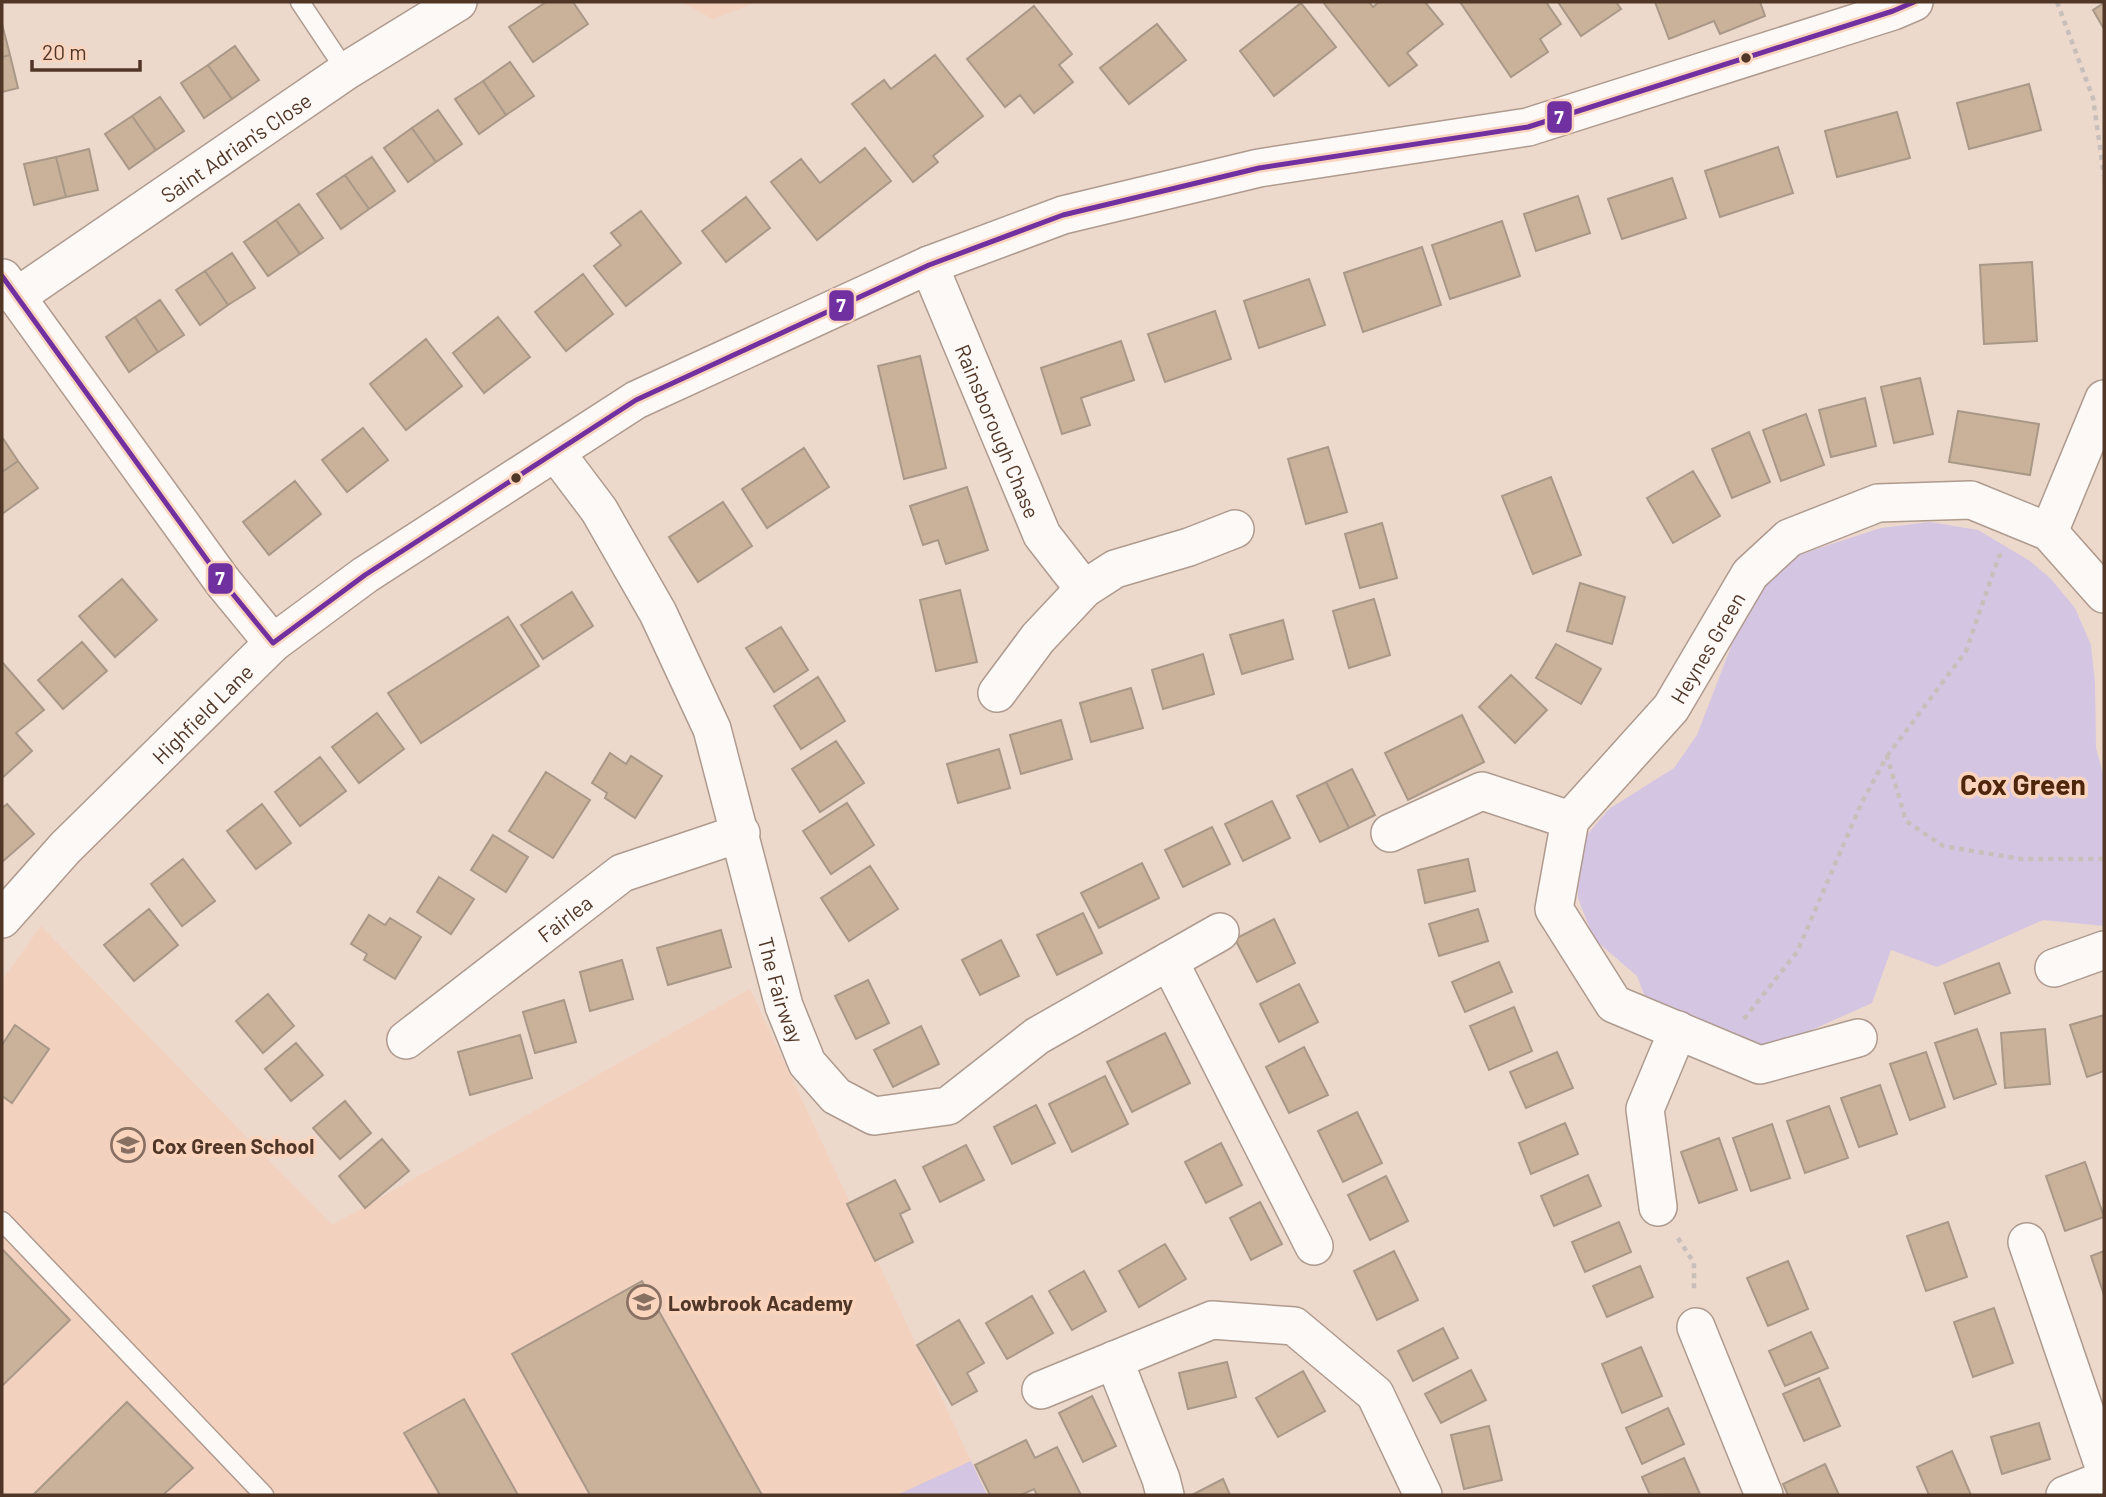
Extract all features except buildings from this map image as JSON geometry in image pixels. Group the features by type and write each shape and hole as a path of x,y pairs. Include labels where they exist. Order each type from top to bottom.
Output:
{"street":[{"name":"Saint Adrian's Close","path":"9,287 458,2"},
{"name":"Highfield Lane","path":"2,919 65,849 273,643 365,575 636,400 929,265 1063,215 1259,168 1528,127 1899,5"},
{"name":"Rainsborough Chase","path":"929,265 1042,535 1084,589"},
{"path":"9,287 223,582 273,643"},
{"path":"2049,532 2104,399"},
{"name":"The Fairway","path":"556,453 599,510 658,613 712,729 784,1006 807,1063 836,1096 874,1116 948,1106 1037,1036 1220,932"},
{"name":"Heynes Green","path":"1570,820 1671,708 1750,574 1789,538 1878,503 1971,500 2049,532 2104,594"},
{"path":"997,693 1038,638 1084,589 1115,569 1189,547 1236,529"},
{"path":"1390,833 1482,791 1570,820 1554,909 1614,1004 1760,1065 1858,1038"},
{"name":"Fairlea","path":"406,1040 622,873 741,833"},
{"path":"2054,968 2104,950"},
{"path":"1169,961 1314,1246"},
{"path":"1657,1206 1645,1109 1678,1030"},
{"path":"2027,1242 2104,1467"},
{"path":"1041,1390 1212,1320 1294,1326 1375,1394 1423,1495"},
{"path":"1696,1327 1764,1495"},
{"path":"1114,1360 1165,1495"},
{"path":"2064,1495 2104,1480"}],"lane":[{"path":"300,2 346,71"},
{"path":"2,1221 264,1495"}],"path":[{"path":"2057,2 2093,98 2104,176"},
{"path":"1721,1048 1797,952 1862,802 1887,756 1966,652 1999,556 2049,532"},
{"path":"1887,756 1906,821 1943,846 2021,859 2104,859"},
{"path":"1657,1206 1694,1263 1696,1327"}],"shaded area":[{"path":"681,2 757,2 713,19"},
{"path":"1930,522 1978,530 2030,561 2051,579 2075,608 2091,645 2095,683 2096,748 2104,778 2104,926 2043,920 1937,967 1891,950 1872,1003 1769,1049 1647,1002 1637,976 1594,939 1578,898 1578,864 1586,836 1609,809 1674,768 1697,735 1752,592 1775,565 1881,528"},
{"path":"41,926 332,1225 750,989 987,1495 2,1495 2,980"},
{"path":"971,1461 987,1495 897,1495"}],"transit line":[{"name":"7","path":"2,276 223,582 273,643 365,575 636,400 929,265 1063,215 1259,168 1528,127 1914,2"}],"place":[{"name":"Cox Green School","path":"128,1145"},
{"name":"Lowbrook Academy","path":"644,1302"}],"district":[{"name":"Cox Green","path":"2023,784"}]}
